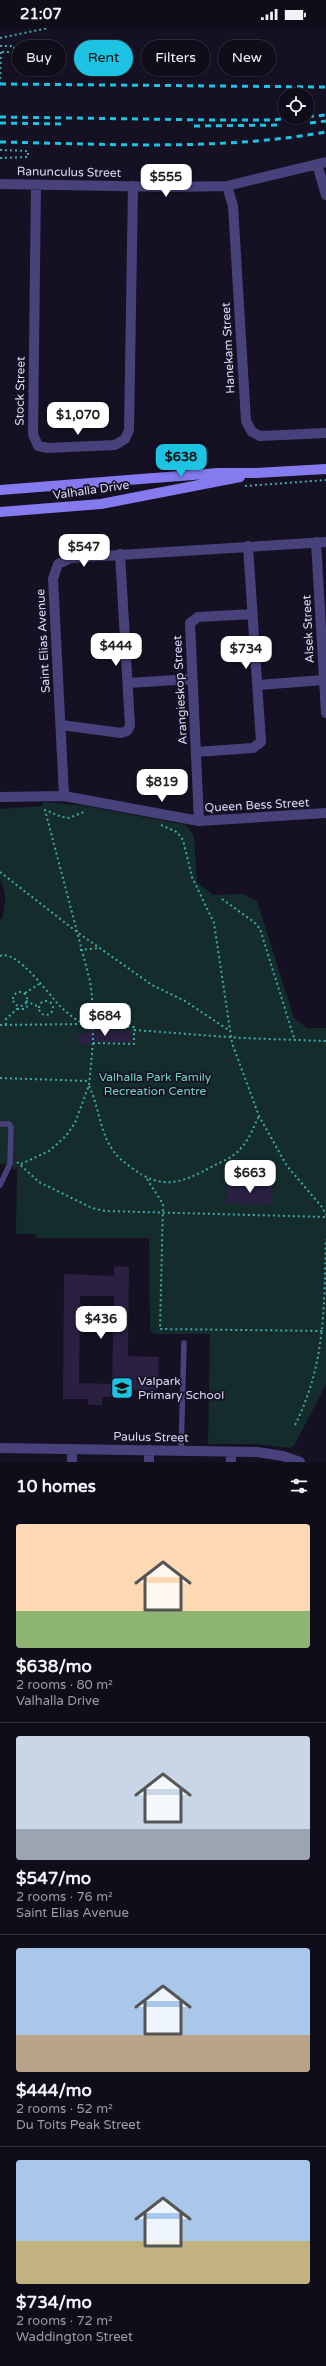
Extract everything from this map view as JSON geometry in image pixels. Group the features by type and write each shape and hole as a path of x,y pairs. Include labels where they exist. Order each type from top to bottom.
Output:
{"main road":[{"name":"Valhalla Drive","path":"0,490 218,473 326,470"},
{"name":"Valhalla Drive","path":"0,512 101,504 256,473"}],"street":[{"name":"Ranunculus Street","path":"0,184 227,186 321,163"},
{"path":"321,163 326,195"},
{"name":"Stock Street","path":"36,185 33,434 38,446 48,448 116,445 125,439 129,430 132,186"},
{"name":"Hanekam Street","path":"227,186 233,206 246,421 252,432 260,436 326,432"},
{"name":"Saint Elias Avenue","path":"64,796 53,579 55,569 62,561 71,558 120,554 321,542"},
{"name":"Alsek Street","path":"321,542 326,713"},
{"path":"196,752 253,748 259,745 261,738 248,546"},
{"path":"61,725 124,733 130,726 120,554"},
{"name":"Arangieskop Street","path":"199,821 189,627 192,620 198,617 253,614"},
{"path":"128,683 192,679"},
{"path":"258,685 324,680"},
{"name":"Queen Bess Street","path":"0,797 64,796 199,821 326,813"},
{"name":"Paulus Street","path":"0,1448 181,1451 231,1457 270,1453 300,1462"},
{"path":"72,1449 72,1462"},
{"path":"149,1450 149,1462"}],"lane":[{"path":"0,1124 9,1124 11,1127 10,1162 0,1185"},
{"path":"181,1451 184,1343"}],"path":[{"path":"0,38 49,28"},
{"path":"0,46 14,46 14,52 0,52 0,84"},
{"path":"0,150 28,151 28,157 0,158"},
{"path":"21,1164 49,1151 66,1136 75,1123 89,1085 93,1043 92,996 45,810 62,817 69,818 87,811"},
{"path":"10,1162 21,1164 39,1182 92,1208 120,1213 326,1216 322,1206 287,1166 259,1116 231,1037 214,923 192,877 183,840 177,832 157,824"},
{"path":"0,872 98,948 152,985 185,1001 230,1031"},
{"path":"222,899 254,922 260,929 295,1041"},
{"path":"80,950 98,948"},
{"path":"0,956 2,954 18,962 31,972 59,1005 83,1024 88,1026 134,1027 134,1030 231,1037 295,1041 326,1041"},
{"path":"6,1025 6,1019 16,1009 16,1005 12,998 14,994 17,992 25,994 41,983"},
{"path":"25,994 26,1001 29,1004 39,1007 40,1011 47,1015 51,1014 53,1006"},
{"path":"16,1005 20,1006 26,1001"},
{"path":"39,1007 44,1001 48,1001 53,1006"},
{"path":"16,1009 25,1009 29,1004"},
{"path":"53,1006 59,1005"},
{"path":"0,1025 74,1026 83,1024"},
{"path":"93,1043 134,1044 134,1030"},
{"path":"0,1078 89,1081"},
{"path":"89,1085 93,1095 96,1114 111,1149 119,1158 147,1179 159,1195 163,1204 160,1329 324,1331"},
{"path":"147,1179 165,1183 180,1182 233,1156 242,1148 259,1116"},
{"path":"295,1425 311,1387 324,1331 326,1239"}],"green space":[{"name":"Valhalla Park Family Recreation Centre","path":"44,802 86,806 186,825 194,836 197,882 213,895 243,894 257,901 294,1018 307,1028 326,1028 326,1384 294,1446 289,1448 254,1444 208,1444 210,1334 155,1334 150,1331 149,1238 36,1238 35,1234 16,1234 17,1169 13,1169 12,1164 0,1164 0,919 2,919 4,909 5,894 3,885 0,881 0,809 41,806"}],"building":[{"path":"85,1031 132,1031 132,1043 91,1041 91,1045 77,1044 77,1034 85,1034"},
{"path":"227,1183 273,1184 272,1204 226,1203"},
{"path":"114,1266 129,1267 128,1356 159,1357 158,1390 127,1390 127,1397 102,1397 102,1405 88,1405 88,1399 63,1399 64,1274 114,1276","holes":["80,1296 114,1296 112,1384 79,1383"]}],"railway":[{"path":"0,84 326,87"},
{"path":"0,117 271,120 326,115"},
{"path":"314,122 326,121"},
{"path":"0,123 66,124"},
{"path":"194,126 282,125"},
{"path":"0,142 123,145 204,144 245,142 326,132"}],"place":[{"name":"Valpark Primary School","path":"122,1388"}]}
